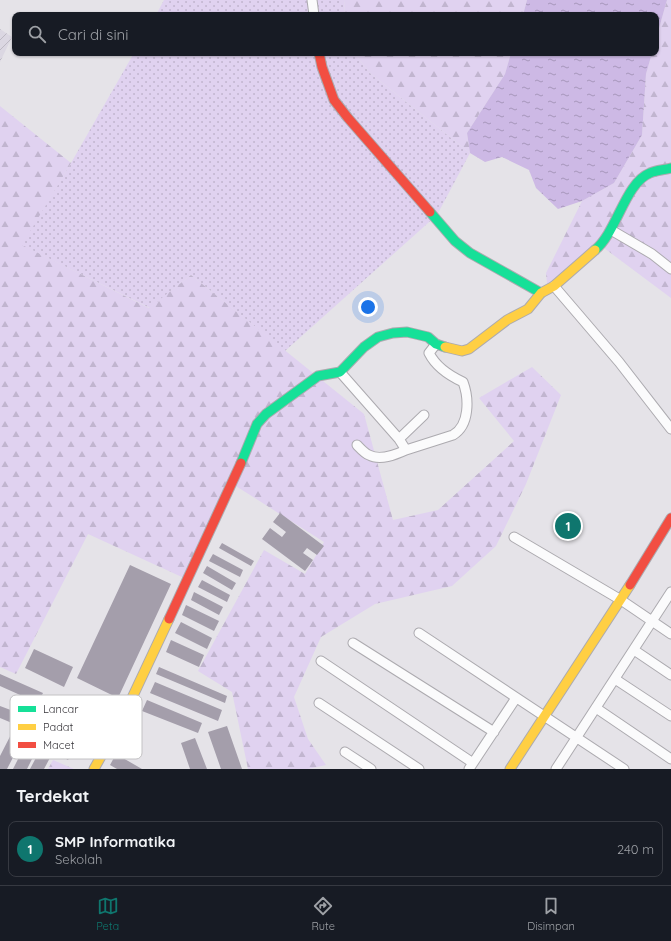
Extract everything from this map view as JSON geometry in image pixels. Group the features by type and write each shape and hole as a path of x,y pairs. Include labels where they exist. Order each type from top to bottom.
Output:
{"street":[{"path":"312,0 314,12"},
{"path":"320,56 334,100 455,241 470,253 541,293"},
{"path":"133,695 234,481 257,424 266,414 318,376 340,372 364,347 378,337 393,333 407,332 428,336 436,344 455,350 462,351 468,349 507,320 528,309 541,293 554,286 600,247 611,230 633,187 649,173 671,168"},
{"path":"611,230 652,254 671,269"},
{"path":"554,286 619,362 671,429"},
{"path":"357,445 369,455 385,458 453,435 459,431 465,418 467,408 466,389 463,382 449,375 432,359 429,353 436,344"},
{"path":"340,372 399,439 406,450"},
{"path":"399,439 424,415"},
{"path":"510,769 621,600 671,518"},
{"path":"514,537 621,600 671,634"},
{"path":"560,768 576,738 671,593"},
{"path":"420,633 624,769"},
{"path":"353,642 494,732"},
{"path":"634,650 671,675"},
{"path":"321,661 471,766 516,698"},
{"path":"615,679 671,716"},
{"path":"319,703 419,769"},
{"path":"596,708 671,759"},
{"path":"345,752 371,769"},
{"path":"94,769 99,759"}],"shaded area":[{"path":"0,29 12,37 0,62"}],"green space":[{"path":"164,0 345,0 344,12 158,12"},
{"path":"345,0 527,0 524,12 344,12"},
{"path":"667,0 671,0 671,298 604,248 548,293 546,273 582,201 614,183 642,135 646,74 651,56 659,56 659,28"},
{"path":"132,56 356,56 370,73 470,153 437,215 285,351 191,275 150,308 21,245 71,163"},
{"path":"356,56 510,56 505,74 467,133 470,153 370,73"},
{"path":"0,106 71,163 22,245 149,308 191,275 364,414 393,520 438,510 514,441 479,398 532,367 561,395 526,484 496,546 452,586 375,604 321,637 294,697 308,739 326,765 308,769 248,769 232,692 198,671 264,550 305,574 324,542 231,483 184,578 88,534 16,674 0,667"},
{"path":"53,760 74,769 48,769"}],"water":[{"path":"527,0 667,0 659,28 659,12 524,12"},
{"path":"510,56 651,56 646,74 642,135 614,183 582,201 558,209 536,188 529,170 502,157 485,162 470,153 467,133 505,74"}],"building":[{"path":"280,513 324,546 317,555 307,548 303,553 313,560 305,571 262,539 270,528 282,537 286,532 273,522"},
{"path":"222,543 254,561 251,566 219,548"},
{"path":"213,554 243,570 240,577 209,561"},
{"path":"130,565 171,584 119,695 112,695 77,678"},
{"path":"207,566 236,583 232,590 203,573"},
{"path":"202,580 230,595 227,602 198,587"},
{"path":"194,592 223,607 219,615 191,600"},
{"path":"186,605 219,621 214,631 182,615"},
{"path":"181,622 212,638 207,649 175,633"},
{"path":"171,640 204,655 199,667 166,652"},
{"path":"34,649 73,667 64,687 25,668"},
{"path":"159,667 227,696 225,703 156,674"},
{"path":"0,674 43,693 42,695 20,695 0,686"},
{"path":"155,682 222,710 218,721 150,693"},
{"path":"147,700 202,723 198,733 142,711"},
{"path":"0,706 10,710 10,722 0,718"},
{"path":"227,726 242,769 221,769 208,732"},
{"path":"10,736 10,759 12,759 7,769 0,769 0,756"},
{"path":"195,738 207,769 190,769 181,743"},
{"path":"18,759 32,759 27,769 13,769"},
{"path":"35,759 49,759 44,769 30,769"},
{"path":"113,759 125,759 142,769 117,769 110,765"}],"traffic: fast":[{"path":"595,250 603,242 627,197 641,178 652,172 671,168"},
{"path":"430,212 455,241 470,253 541,293"},
{"path":"241,463 257,424 266,414 318,376 340,372 364,347 378,337 393,333 407,332 428,337 436,344 445,347"}],"traffic: slow":[{"path":"445,347 462,351 469,349 507,320 528,309 541,293 554,286 595,250"},
{"path":"510,769 630,585"},
{"path":"133,695 169,619"},
{"path":"94,769 100,759"}],"traffic: jam":[{"path":"320,56 334,100 430,212"},
{"path":"169,619 241,463"},
{"path":"630,585 671,518"}],"place":[{"name":"SMP Informatika","path":"568,526"}]}
